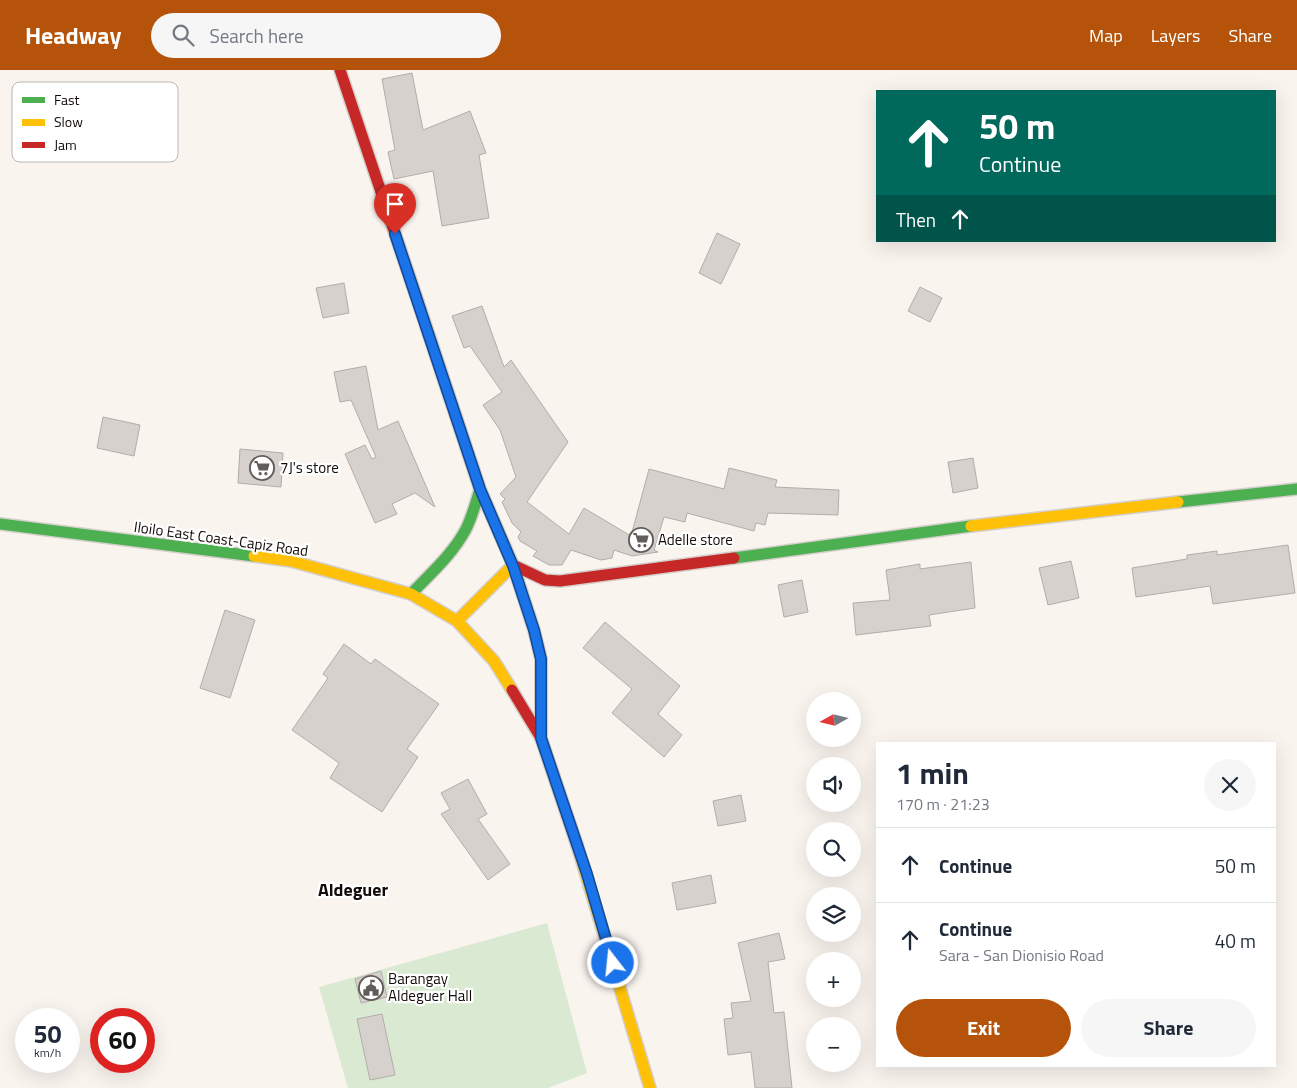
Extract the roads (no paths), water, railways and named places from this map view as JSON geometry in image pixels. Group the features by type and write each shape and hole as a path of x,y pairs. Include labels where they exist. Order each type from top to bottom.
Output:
{"main road":[{"path":"340,70 480,489 513,566 534,630 541,659 541,738"},
{"path":"411,594 462,536 470,520 480,489"},
{"path":"513,566 545,580 560,581 961,527 1297,489"},
{"name":"Iloilo East Coast-Capiz Road","path":"0,524 291,561 411,594 457,620 494,661 541,738 587,874 650,1088"},
{"path":"457,620 513,566"}],"place":[{"name":"7J's store","path":"262,468"},
{"name":"Adelle store","path":"641,540"},
{"name":"Barangay Aldeguer Hall","path":"371,988"}],"district":[{"name":"Aldeguer","path":"353,890"}]}
